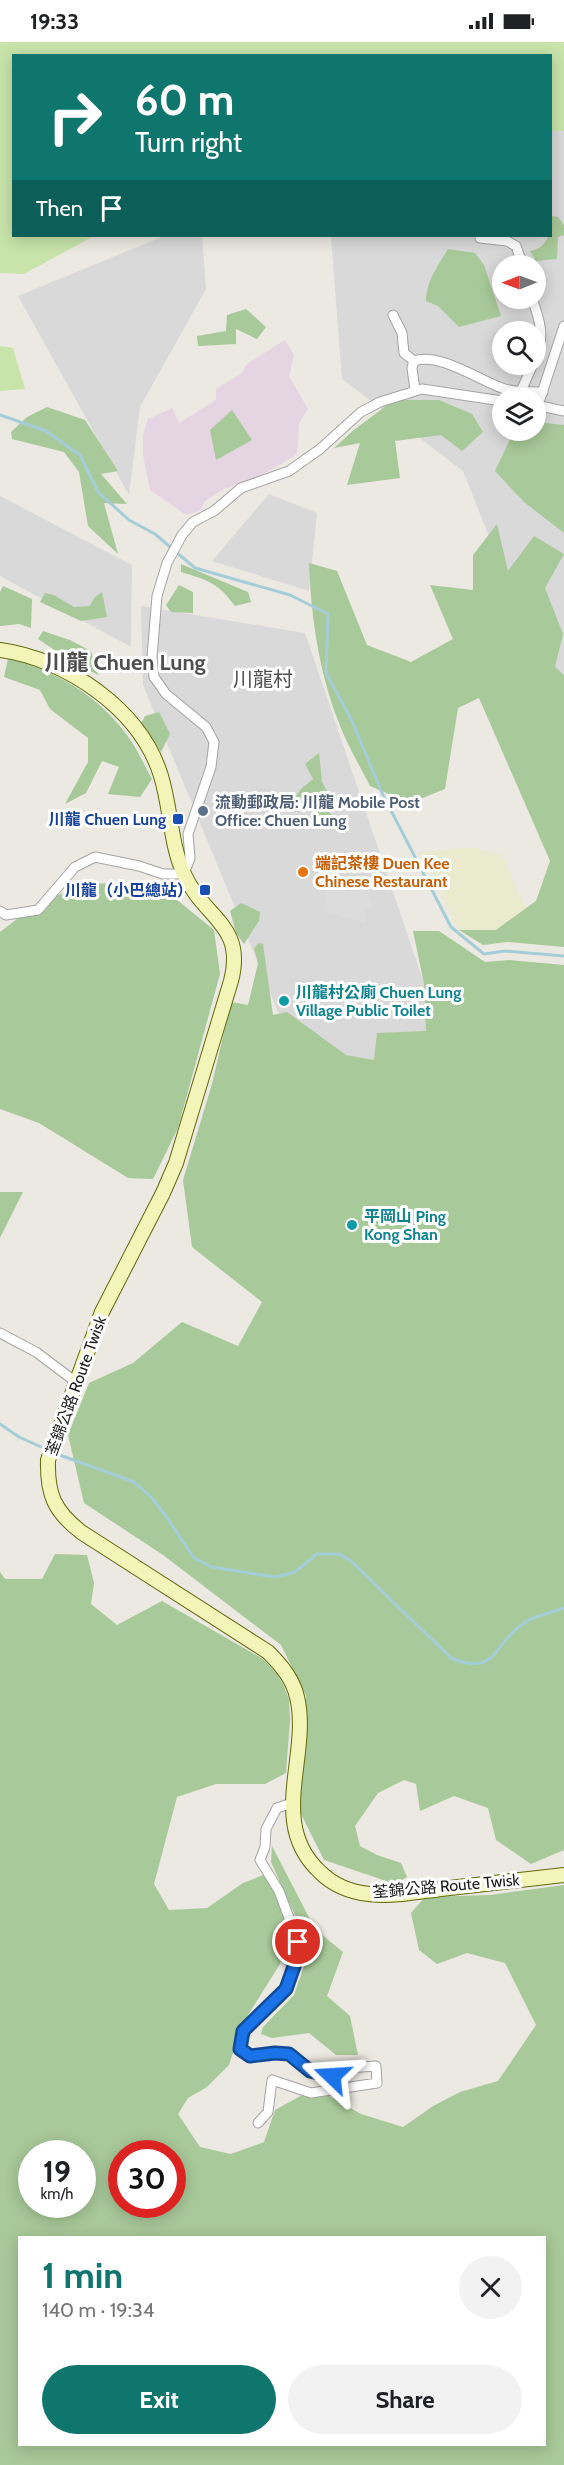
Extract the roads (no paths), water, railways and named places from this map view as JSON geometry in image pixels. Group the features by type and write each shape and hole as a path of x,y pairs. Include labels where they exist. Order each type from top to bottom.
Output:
{"main road":[{"name":"荃錦公路 Route Twisk","path":"0,650 30,657 63,671 111,701 133,724 147,743 159,770 177,854 184,874 200,900 231,938 234,952 233,974 176,1164 102,1312 48,1460 47,1480 52,1498 59,1511 69,1522 112,1553 268,1652 284,1668 298,1698 299,1720 292,1803 297,1838 309,1860 330,1880 351,1890 385,1894 564,1875"}],"street":[{"path":"480,238 507,241 516,246 519,255"},
{"path":"393,315 402,333 405,352 414,361"},
{"path":"545,387 564,326"},
{"path":"414,361 412,368 415,390"},
{"path":"414,361 452,365 500,387"},
{"path":"0,911 6,915 38,910 75,867 95,857 129,863 163,874 184,874 190,858 188,834 211,767 214,742 206,728 166,694 153,677 152,657 157,596 167,563 183,534 193,522 214,512 241,488 289,471 324,446 361,412 380,402 415,390 492,400"},
{"path":"546,407 564,411"},
{"path":"0,1333 36,1352 76,1382"},
{"path":"258,2123 268,2112 272,2080 311,2093 377,2083 376,2066 347,2068 332,2076 310,2071 289,2054 250,2056 240,2049 243,2031 286,1989 298,1955 298,1942 279,1891 260,1860 265,1847 266,1829 273,1815 277,1808 292,1803"}],"waterway":[{"path":"0,415 46,431 80,455 98,492 129,520 155,534 195,568 290,595 328,614 326,673 352,721 382,793 451,927 484,954 505,951 564,956"},
{"path":"0,1424 19,1437 48,1450"},
{"path":"54,1453 134,1482 152,1498 194,1558 212,1567 275,1577 295,1572 317,1554 339,1554 351,1561 451,1658 466,1663 478,1664 486,1661 514,1631 528,1620 564,1608"}],"place":[{"name":"流動郵政局: 川龍 Mobile Post Office: Chuen Lung","path":"203,811"},
{"name":"川龍 Chuen Lung","path":"178,819"},
{"name":"端記茶樓 Duen Kee Chinese Restaurant","path":"303,872"},
{"name":"川龍（小巴總站）","path":"205,890"},
{"name":"川龍村公廁 Chuen Lung Village Public Toilet","path":"284,1001"},
{"name":"平岡山 Ping Kong Shan","path":"352,1225"}],"district":[{"name":"川龍 Chuen Lung","path":"125,662"},
{"name":"川龍村","path":"263,679"}]}
